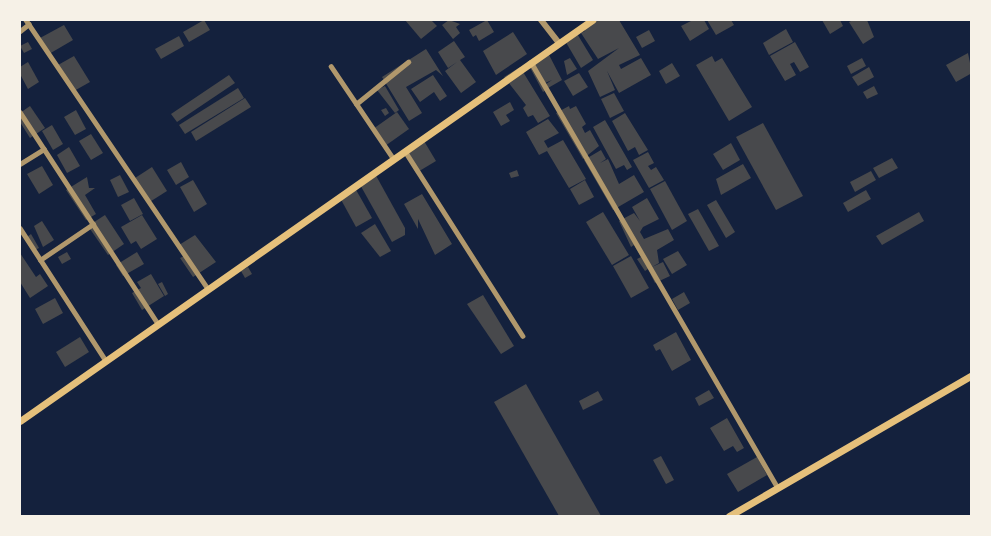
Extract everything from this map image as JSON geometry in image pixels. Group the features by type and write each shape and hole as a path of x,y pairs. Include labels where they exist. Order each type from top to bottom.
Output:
{"main road":[{"path":"20,421 592,20"},
{"path":"729,516 972,375"}],"street":[{"path":"540,20 559,43"},
{"path":"20,31 27,22 208,289"},
{"path":"357,104 408,62"},
{"path":"531,63 778,488"},
{"path":"331,66 393,158"},
{"path":"20,112 158,324"},
{"path":"20,164 44,149"},
{"path":"405,150 523,336"},
{"path":"40,260 93,224"},
{"path":"20,228 106,360"}],"building":[{"path":"204,20 210,30 189,42 183,32"},
{"path":"405,20 431,20 437,26 421,39"},
{"path":"449,20 460,24 456,27 460,33 453,39 442,25"},
{"path":"487,20 494,32 479,41 476,35 473,37 469,30"},
{"path":"591,20 619,20 640,55 619,65 621,69 641,58 651,75 619,93 607,71 615,90 600,97 588,71 619,48 598,59 581,33 585,31 581,25"},
{"path":"693,20 704,20 709,29 690,41 681,26"},
{"path":"707,20 731,20 734,25 716,35"},
{"path":"822,20 840,20 843,26 830,34"},
{"path":"867,20 874,37 863,44 849,22"},
{"path":"64,25 73,40 49,54 40,38"},
{"path":"786,29 793,42 769,55 763,43"},
{"path":"649,30 655,41 642,48 636,37"},
{"path":"513,32 527,54 496,75 483,51"},
{"path":"576,32 593,60 581,68 564,39"},
{"path":"179,36 184,46 161,59 155,49"},
{"path":"454,41 465,57 460,60 476,82 461,93 445,71 457,62 448,68 438,52"},
{"path":"28,42 32,49 24,53 20,46"},
{"path":"795,42 809,67 800,72 794,62 790,64 796,75 785,81 770,56"},
{"path":"426,49 443,76 436,70 406,87 422,113 409,121 382,77"},
{"path":"547,51 562,80 548,88 546,84 552,80 545,83 548,89 543,92 527,62"},
{"path":"968,53 972,73 956,82 946,65"},
{"path":"74,56 90,82 74,91 58,65"},
{"path":"712,56 715,62 722,58 752,107 729,121 696,65"},
{"path":"570,58 577,69 567,75 564,61"},
{"path":"862,58 866,66 851,74 847,66"},
{"path":"28,62 39,82 28,89 20,74 20,67"},
{"path":"672,63 680,76 666,84 659,71"},
{"path":"520,67 550,116 538,123 533,115 528,117 523,108 526,105 504,77"},
{"path":"869,67 874,77 858,86 852,77"},
{"path":"579,73 588,87 573,96 564,81"},
{"path":"229,75 235,83 177,122 171,114"},
{"path":"433,75 447,96 440,101 434,92 420,102 411,89"},
{"path":"385,86 399,110 395,113 377,90"},
{"path":"874,86 878,94 867,99 863,92"},
{"path":"238,88 244,98 185,134 179,125"},
{"path":"614,93 624,111 610,118 601,99"},
{"path":"245,98 251,107 196,141 191,132"},
{"path":"510,102 514,110 506,115 510,121 501,126 493,112"},
{"path":"30,106 45,128 30,138 20,122 20,113"},
{"path":"569,106 570,109 576,106 586,124 582,127 585,133 590,130 599,146 583,159 556,113"},
{"path":"386,108 389,113 385,116 381,110"},
{"path":"76,110 86,129 75,135 64,117"},
{"path":"397,112 409,129 385,146 373,129"},
{"path":"625,113 648,150 639,155 635,147 628,151 612,121"},
{"path":"548,119 559,133 544,141 548,148 563,140 586,179 569,188 547,151 539,155 526,132"},
{"path":"605,120 632,167 627,170 624,165 616,169 593,127"},
{"path":"763,123 803,196 776,210 736,137"},
{"path":"52,125 63,144 53,150 42,131"},
{"path":"91,134 103,153 91,160 79,141"},
{"path":"424,141 436,161 416,173 404,152"},
{"path":"731,143 740,160 723,170 713,154"},
{"path":"69,147 80,166 67,173 57,155"},
{"path":"601,150 606,159 600,163 608,159 619,184 634,175 644,192 613,210 584,160"},
{"path":"648,152 654,163 648,166 651,170 656,167 664,180 649,188 633,160"},
{"path":"892,158 898,168 879,178 873,168"},
{"path":"181,162 189,177 176,185 167,170"},
{"path":"743,164 751,178 721,195 716,179"},
{"path":"42,166 53,185 39,194 27,174"},
{"path":"152,167 167,191 148,203 132,180"},
{"path":"517,170 519,176 511,178 509,173"},
{"path":"871,171 876,180 855,192 850,182"},
{"path":"374,172 405,228 405,235 392,242 358,181"},
{"path":"120,175 129,192 118,197 110,180"},
{"path":"87,177 89,188 95,188 85,195 96,214 86,220 66,190"},
{"path":"193,180 207,204 194,212 180,187"},
{"path":"585,180 594,197 579,205 570,189"},
{"path":"665,181 687,221 672,230 650,189"},
{"path":"355,188 372,218 356,227 339,196"},
{"path":"866,190 871,199 848,212 843,203"},
{"path":"422,194 452,244 435,255 418,219 418,229 404,204"},
{"path":"134,198 143,214 130,221 121,205"},
{"path":"647,198 659,219 643,227 640,232 644,239 668,229 674,240 657,250 659,263 652,267 663,262 670,276 655,283 648,269 645,271 637,259 641,257 634,245 631,247 619,221 634,213 640,221 632,207"},
{"path":"716,200 735,232 726,238 707,205"},
{"path":"698,209 719,246 709,251 688,214"},
{"path":"603,212 629,255 612,265 586,222"},
{"path":"919,212 924,221 882,245 876,236"},
{"path":"105,215 124,244 108,255 88,226"},
{"path":"142,215 157,239 141,249 136,241 131,244 121,227"},
{"path":"42,221 54,240 43,247 34,226"},
{"path":"375,224 391,251 380,257 361,233"},
{"path":"31,234 39,248 35,250 27,237"},
{"path":"195,235 216,262 193,277 180,258 186,255 179,245"},
{"path":"678,251 687,265 672,274 663,259"},
{"path":"67,252 71,259 62,264 58,257"},
{"path":"137,252 144,264 123,276 116,265"},
{"path":"20,253 36,277 40,274 48,286 30,298 20,282"},
{"path":"631,256 649,288 631,298 613,266"},
{"path":"248,267 252,274 245,278 241,271"},
{"path":"151,274 164,296 142,310 132,293 141,288 137,282"},
{"path":"162,282 168,294 165,296 158,284"},
{"path":"684,292 690,303 678,310 672,299"},
{"path":"483,295 514,346 501,354 467,304"},
{"path":"55,298 63,313 43,324 35,309"},
{"path":"676,332 691,360 672,371 660,349 656,351 653,345"},
{"path":"80,337 89,352 65,367 56,352"},
{"path":"526,384 601,516 559,516 494,402"},
{"path":"709,390 714,398 699,406 695,398"},
{"path":"598,391 603,400 583,410 579,401"},
{"path":"727,418 744,448 737,452 733,446 724,451 710,428"},
{"path":"661,456 674,480 666,484 653,460"},
{"path":"757,457 767,475 738,492 727,474"}]}
